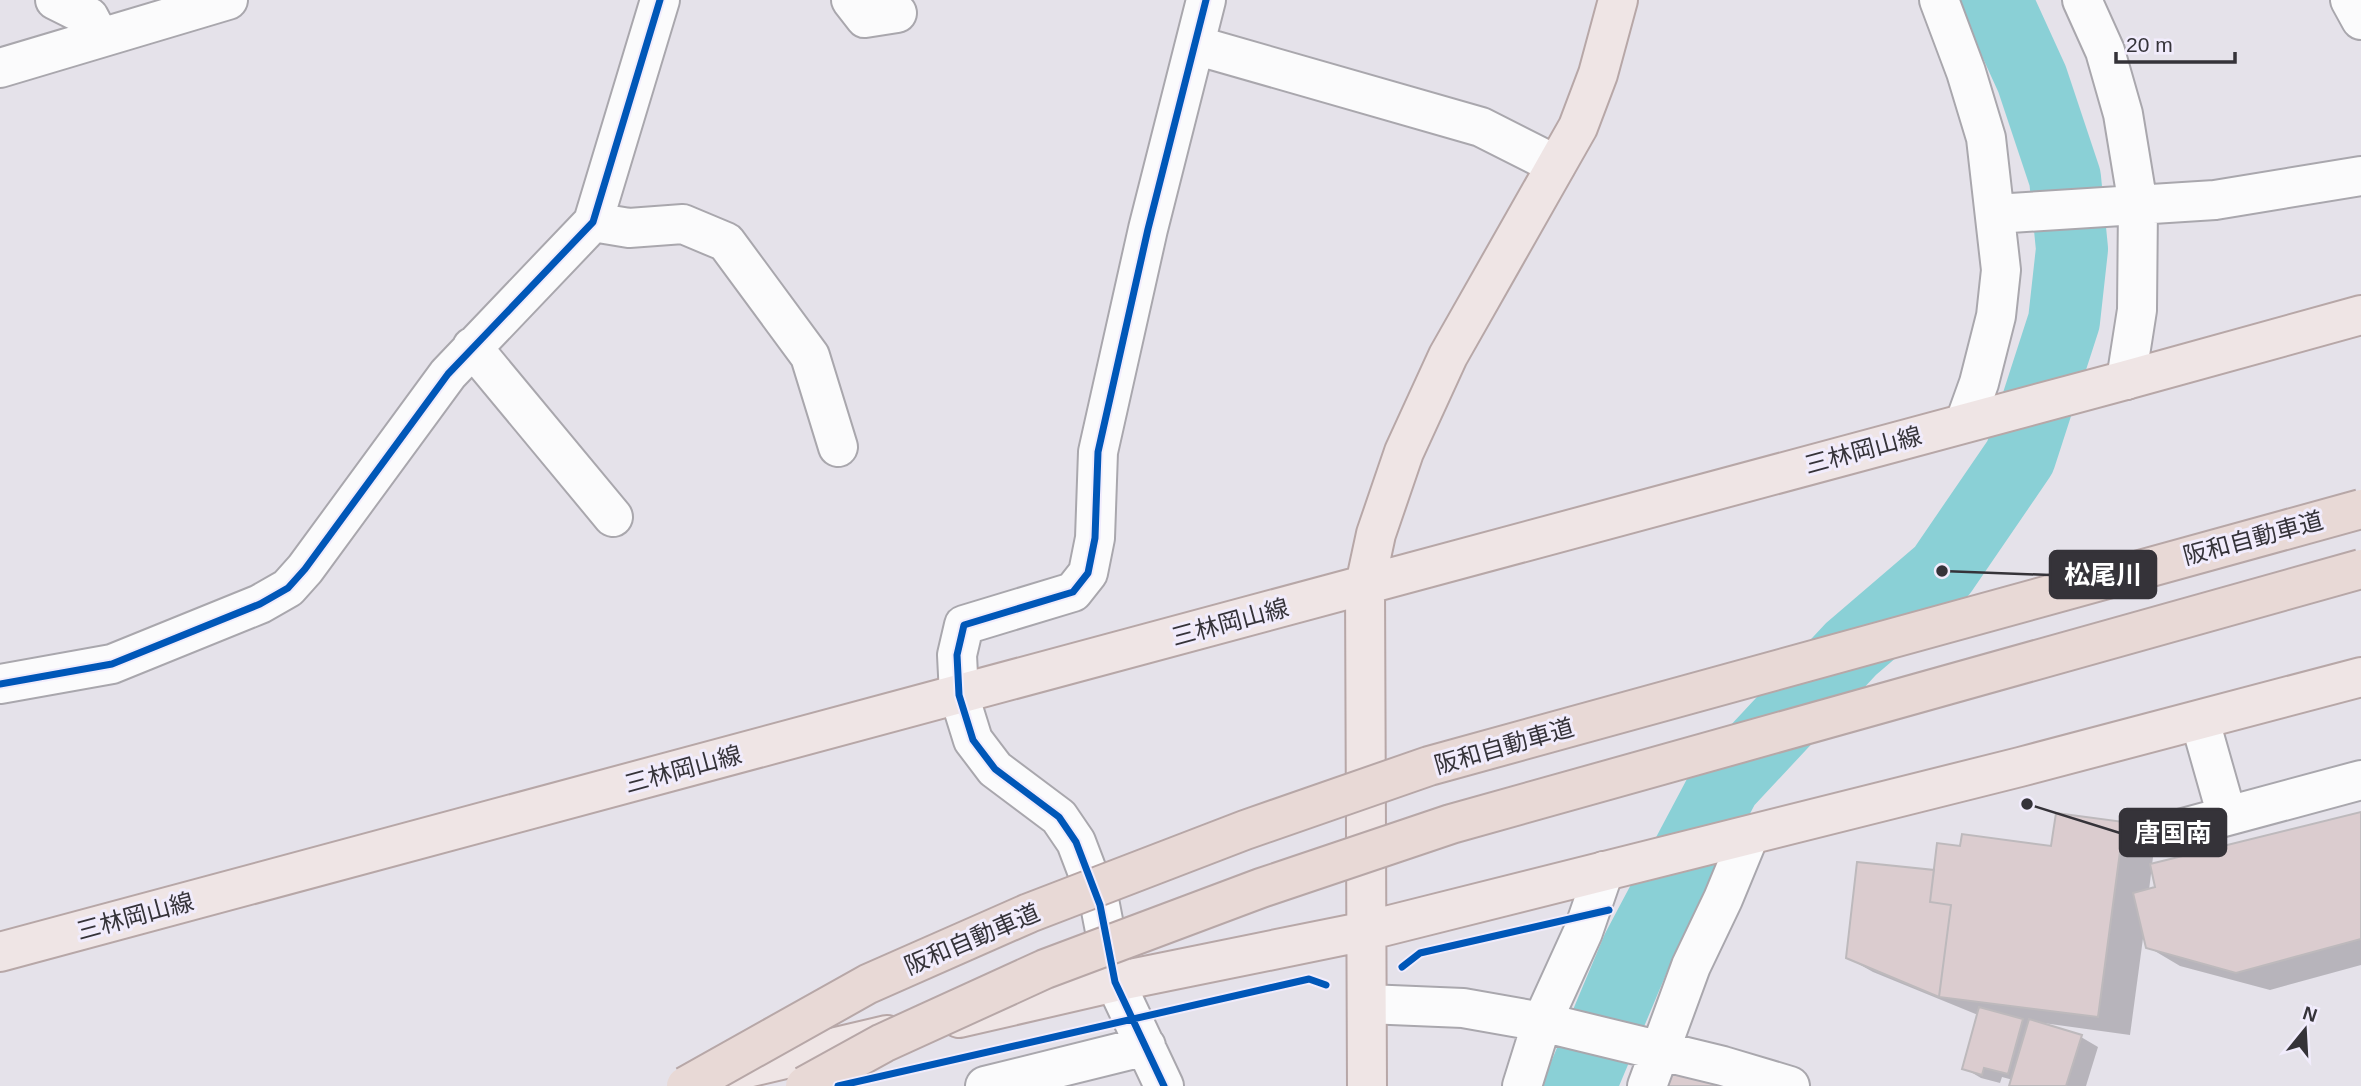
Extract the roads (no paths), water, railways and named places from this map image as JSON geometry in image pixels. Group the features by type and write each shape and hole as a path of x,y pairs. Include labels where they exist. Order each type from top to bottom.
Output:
{"highway":[{"name":"阪和自動車道","path":"686,1086 868,984 1029,913 1284,816 1429,766 2361,509"},
{"path":"805,1086 883,1043 1045,970 1261,888 1451,824 2361,569"}],"main road":[{"path":"1367,1086 1365,585 1376,534 1404,452 1448,356 1578,127 1598,74 1618,0"},
{"name":"三林岡山線","path":"0,952 2126,380 2361,314"},
{"path":"668,1086 1115,982 1366,931 2200,721 2361,677"}],"street":[{"path":"55,0 89,17 100,38"},
{"path":"0,68 228,0"},
{"path":"0,684 111,664 260,604 288,588 305,569 448,374 593,222 660,0"},
{"path":"851,0 865,18 897,13"},
{"path":"1164,1086 1115,982 1100,905 1076,842 1059,817 995,769 973,740 959,695 957,655 964,625 1073,592 1088,573 1095,538 1098,452 1148,229 1206,0"},
{"path":"1939,0 1966,72 1986,138 2001,270 1996,316 1979,383 1965,422"},
{"path":"2082,0 2105,51 2123,114 2138,205 2137,310 2126,380"},
{"path":"2350,0 2361,20"},
{"path":"1195,45 1481,127 1556,165"},
{"path":"1995,214 2215,200 2361,176"},
{"path":"593,222 629,228 683,224 726,242 810,356 838,447"},
{"path":"472,347 613,517"},
{"path":"2200,721 2227,816"},
{"path":"2157,835 2361,780"},
{"path":"1650,1061 1690,966 1723,899 1740,838"},
{"path":"1522,1086 1551,1025 1583,932 1615,869"},
{"path":"1367,1004 1463,1008 1551,1025 1650,1061 1790,1086"},
{"path":"985,1086 1032,1080 1146,1046"}],"waterway":[{"path":"1580,1086 1638,948 1725,784 1851,649 1942,571 2020,457 2064,321 2072,249 2065,178 2032,79 1996,0"}],"place":[{"name":"松尾川","path":"1942,571"},
{"name":"唐国南","path":"2027,804"}]}
